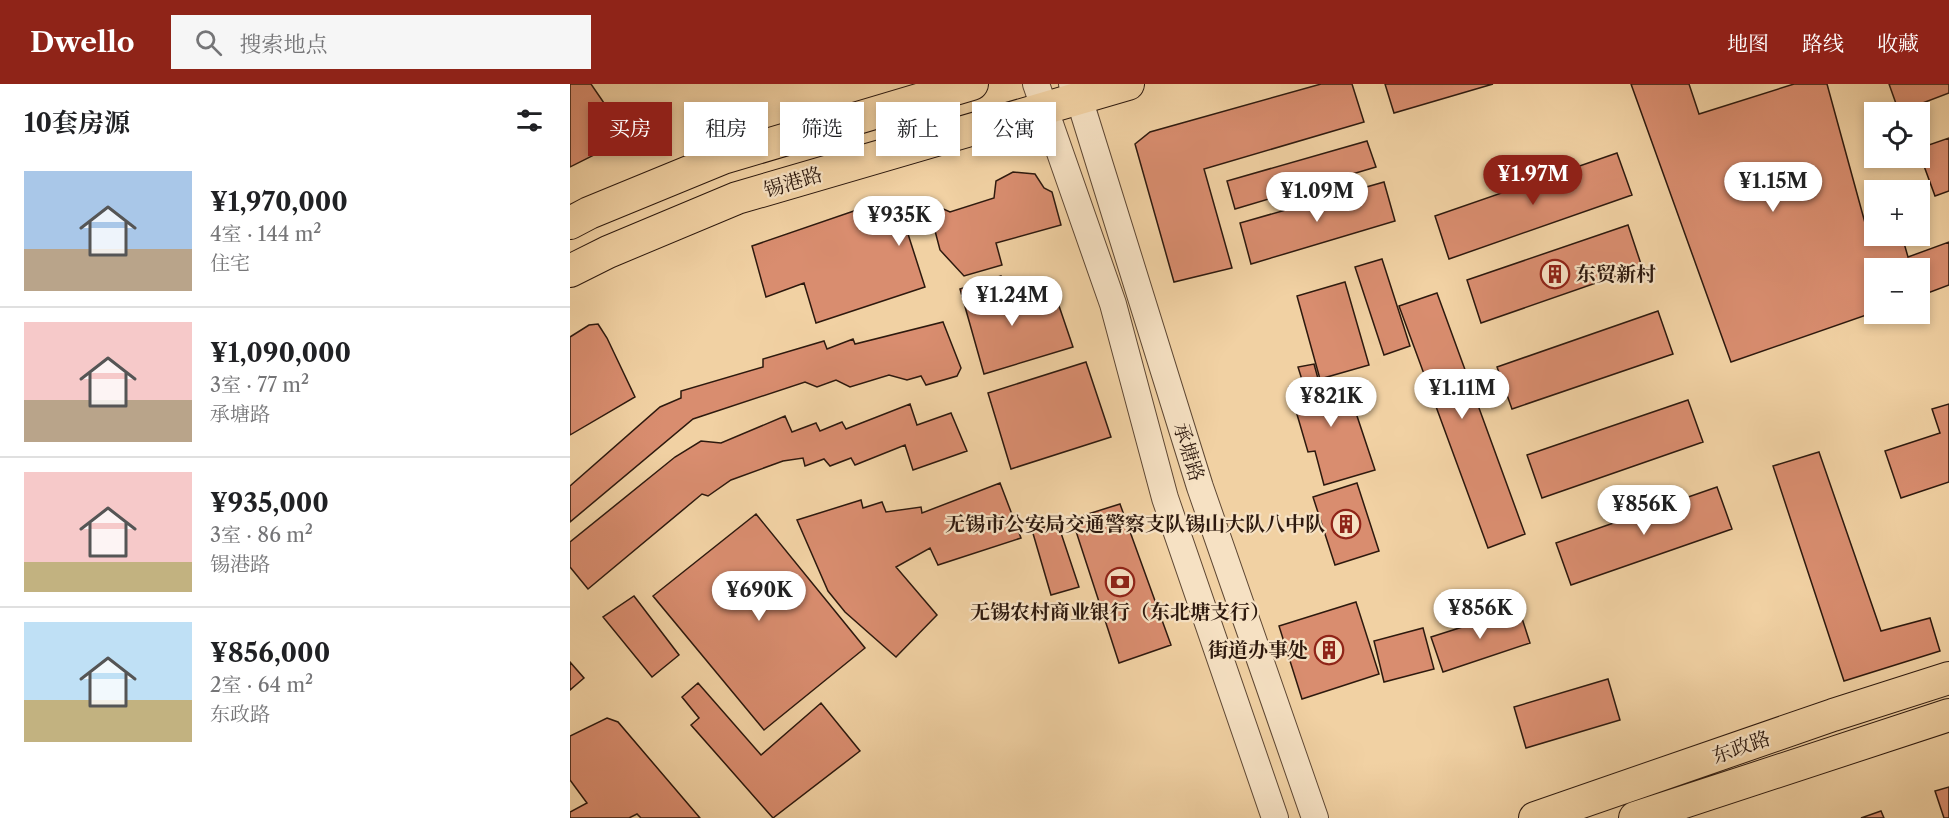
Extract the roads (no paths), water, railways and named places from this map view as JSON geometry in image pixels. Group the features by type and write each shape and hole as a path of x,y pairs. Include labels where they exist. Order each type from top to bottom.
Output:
{"main road":[{"path":"570,223 723,158 972,84"},
{"name":"锡港路","path":"570,271 608,252 737,198 1040,96 1128,84"},
{"name":"东政路","path":"1535,818 1822,719 1949,678"},
{"name":"东政路","path":"1635,818 1949,715"}],"street":[{"name":"承塘路","path":"1075,91 1200,487 1315,818"},
{"name":"承塘路","path":"1040,96 1113,304 1165,498 1275,818"}],"place":[{"name":"东贸新村","path":"1555,274"},
{"name":"无锡市公安局交通警察支队锡山大队八中队","path":"1346,524"},
{"name":"无锡农村商业银行（东北塘支行）","path":"1120,582"},
{"name":"街道办事处","path":"1329,650"}]}
